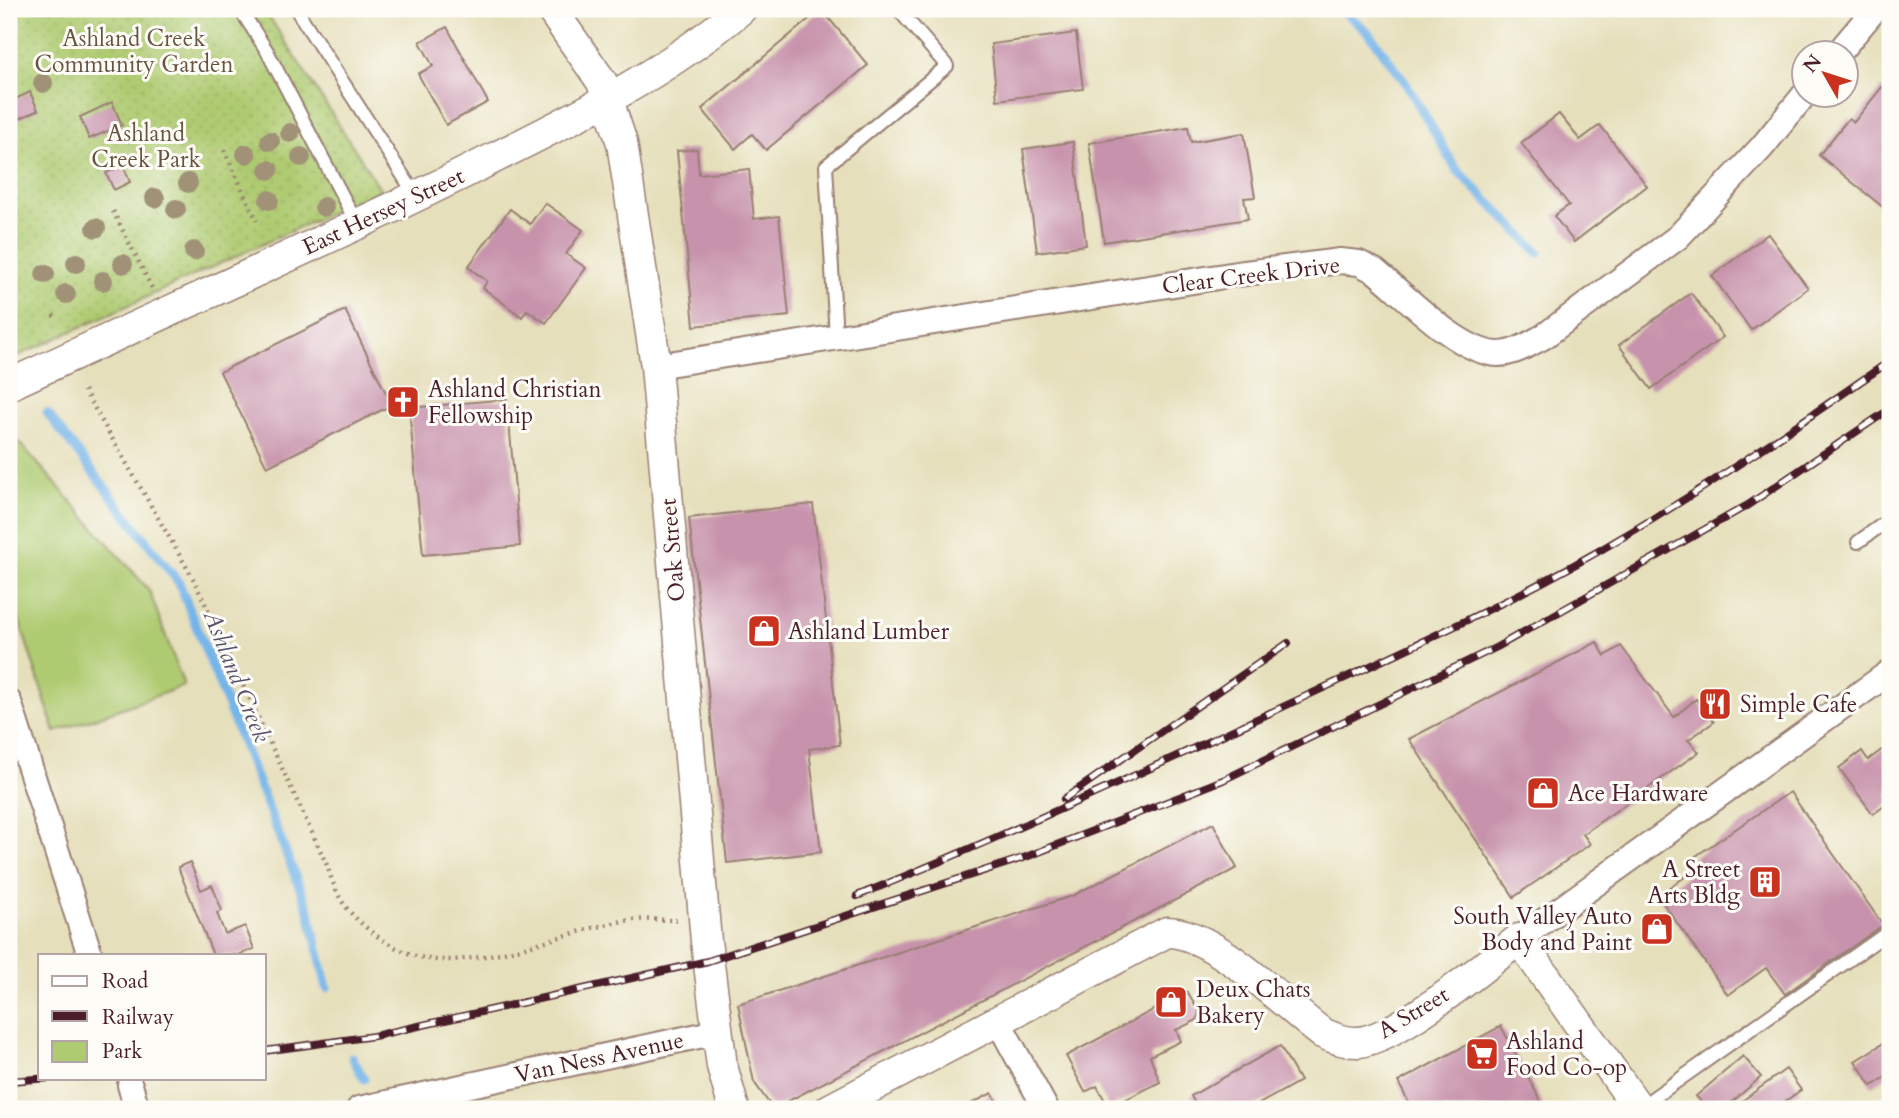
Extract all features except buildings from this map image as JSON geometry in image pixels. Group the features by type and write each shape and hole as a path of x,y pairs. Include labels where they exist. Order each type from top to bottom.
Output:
{"street":[{"name":"Oak Street","path":"551,9 586,57 609,100 622,143 656,366 703,919 717,1032 734,1109"},
{"name":"East Hersey Street","path":"9,385 416,197 609,100 640,82 741,9"},
{"path":"1851,38 1875,9"},
{"name":"Clear Creek Drive","path":"656,366 1237,274 1340,261 1359,263 1375,271 1465,344 1486,353 1501,354 1520,349 1543,337 1678,237 1762,147 1794,108"},
{"name":"A Street","path":"830,1109 1167,932 1182,932 1211,945 1322,1033 1338,1040 1359,1042 1380,1035 1415,1014 1890,672"},
{"path":"9,702 90,954"},
{"path":"1519,939 1639,1109"},
{"path":"998,1021 1046,1109"},
{"name":"Van Ness Avenue","path":"359,1109 717,1032"},
{"path":"130,1085 137,1109"}],"lane":[{"path":"240,9 267,51 357,224"},
{"path":"296,9 416,197"},
{"path":"836,337 826,166 947,66 898,9"},
{"path":"1858,542 1890,519"},
{"path":"1639,1109 1890,931"}],"path":[{"path":"224,150 257,221"},
{"path":"113,211 152,288"},
{"path":"84,390 194,580 327,865 337,899 357,920 382,940 410,954 440,961 474,957 622,921 703,919"}],"green space":[{"name":"Ashland Creek Park","path":"9,9 264,9 381,190 9,360"},
{"path":"19,442 149,590 184,686 55,732 9,588 9,447"}],"waterway":[{"path":"1341,9 1369,33 1406,83 1456,169 1539,253"},
{"name":"Ashland Creek","path":"47,413 179,583 309,911 327,988"},
{"name":"Ashland Creek","path":"352,1057 364,1079"}],"railway":[{"path":"857,896 1146,770 1509,599 1584,559 1689,496 1890,361"},
{"path":"266,1051 374,1036 708,961 1026,857 1223,780 1497,647 1748,505 1890,409"},
{"path":"1064,799 1288,643"},
{"path":"9,1081 38,1079"}],"place":[{"name":"Ashland Christian Fellowship","path":"403,402"},
{"name":"Ashland Lumber","path":"764,631"},
{"name":"Simple Cafe","path":"1715,704"},
{"name":"Ace Hardware","path":"1543,793"},
{"name":"A Street Arts Bldg","path":"1765,882"},
{"name":"South Valley Auto Body and Paint","path":"1657,929"},
{"name":"Deux Chats Bakery","path":"1171,1002"},
{"name":"Ashland Food Co-op","path":"1482,1054"}],"park label":[{"name":"Ashland Creek Community Garden","path":"134,51"}]}
